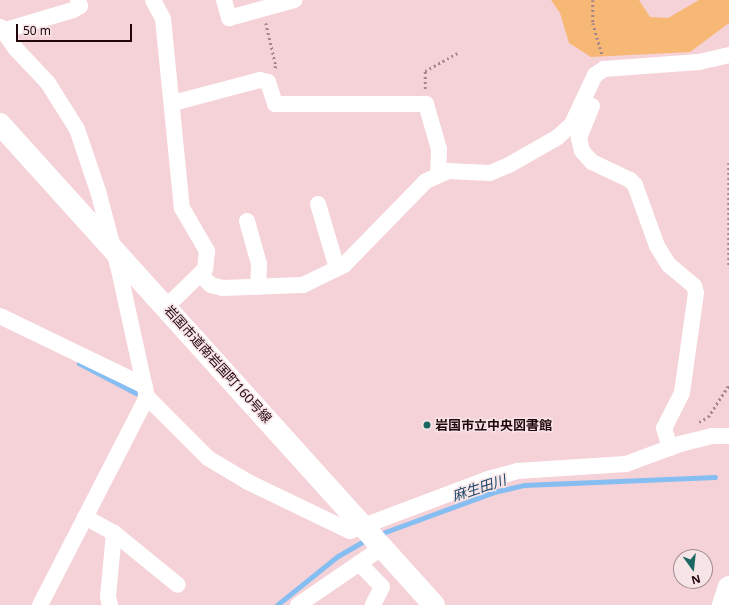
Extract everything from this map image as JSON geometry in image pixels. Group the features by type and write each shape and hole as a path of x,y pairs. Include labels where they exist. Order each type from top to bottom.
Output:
{"main road":[{"name":"岩国市道南岩国町160号線","path":"0,124 384,547 434,605"},
{"path":"723,605 729,587"}],"street":[{"path":"40,605 146,392 113,248 77,129 48,83 1,29 73,10 80,6 78,0"},
{"path":"153,0 163,19 173,103 182,208 207,250 208,260 200,275 166,306"},
{"path":"224,0 229,18 294,0"},
{"path":"200,275 211,285 222,288 303,285 337,268 363,247 426,181 448,171 463,170 478,174 490,173 509,165 558,137 572,124 595,75 609,69 685,63 729,55"},
{"path":"609,69 586,118 579,138 582,151 592,162 630,180 634,185 657,246 669,266 694,286 696,293 682,393 664,428 670,448"},
{"path":"173,103 260,80 268,82 275,104 426,104 439,149 438,175"},
{"path":"318,204 337,268"},
{"path":"247,221 259,264 258,287"},
{"path":"0,316 146,392 208,458 248,482 350,531 488,479 517,471 626,464 670,448 712,436 729,436"},
{"path":"85,517 114,534 178,585"},
{"path":"110,605 108,596 114,534"},
{"path":"298,605 384,547"},
{"path":"359,563 382,587 373,605"}],"path":[{"path":"592,0 593,23 609,69"},
{"path":"262,9 276,66 268,82"},
{"path":"426,104 425,71 459,52"},
{"path":"729,163 729,267"},
{"path":"695,425 708,417 729,385"}],"shaded area":[{"path":"551,0 639,0 650,17 668,18 699,0 729,0 729,23 690,52 591,57 569,43 560,13"}],"waterway":[{"path":"79,363 136,393"},
{"name":"麻生田川","path":"380,534 494,492 524,485 715,477"},
{"name":"麻生田川","path":"277,605 338,556 367,539"}],"place":[{"name":"岩国市立中央図書館","path":"427,425"}]}
